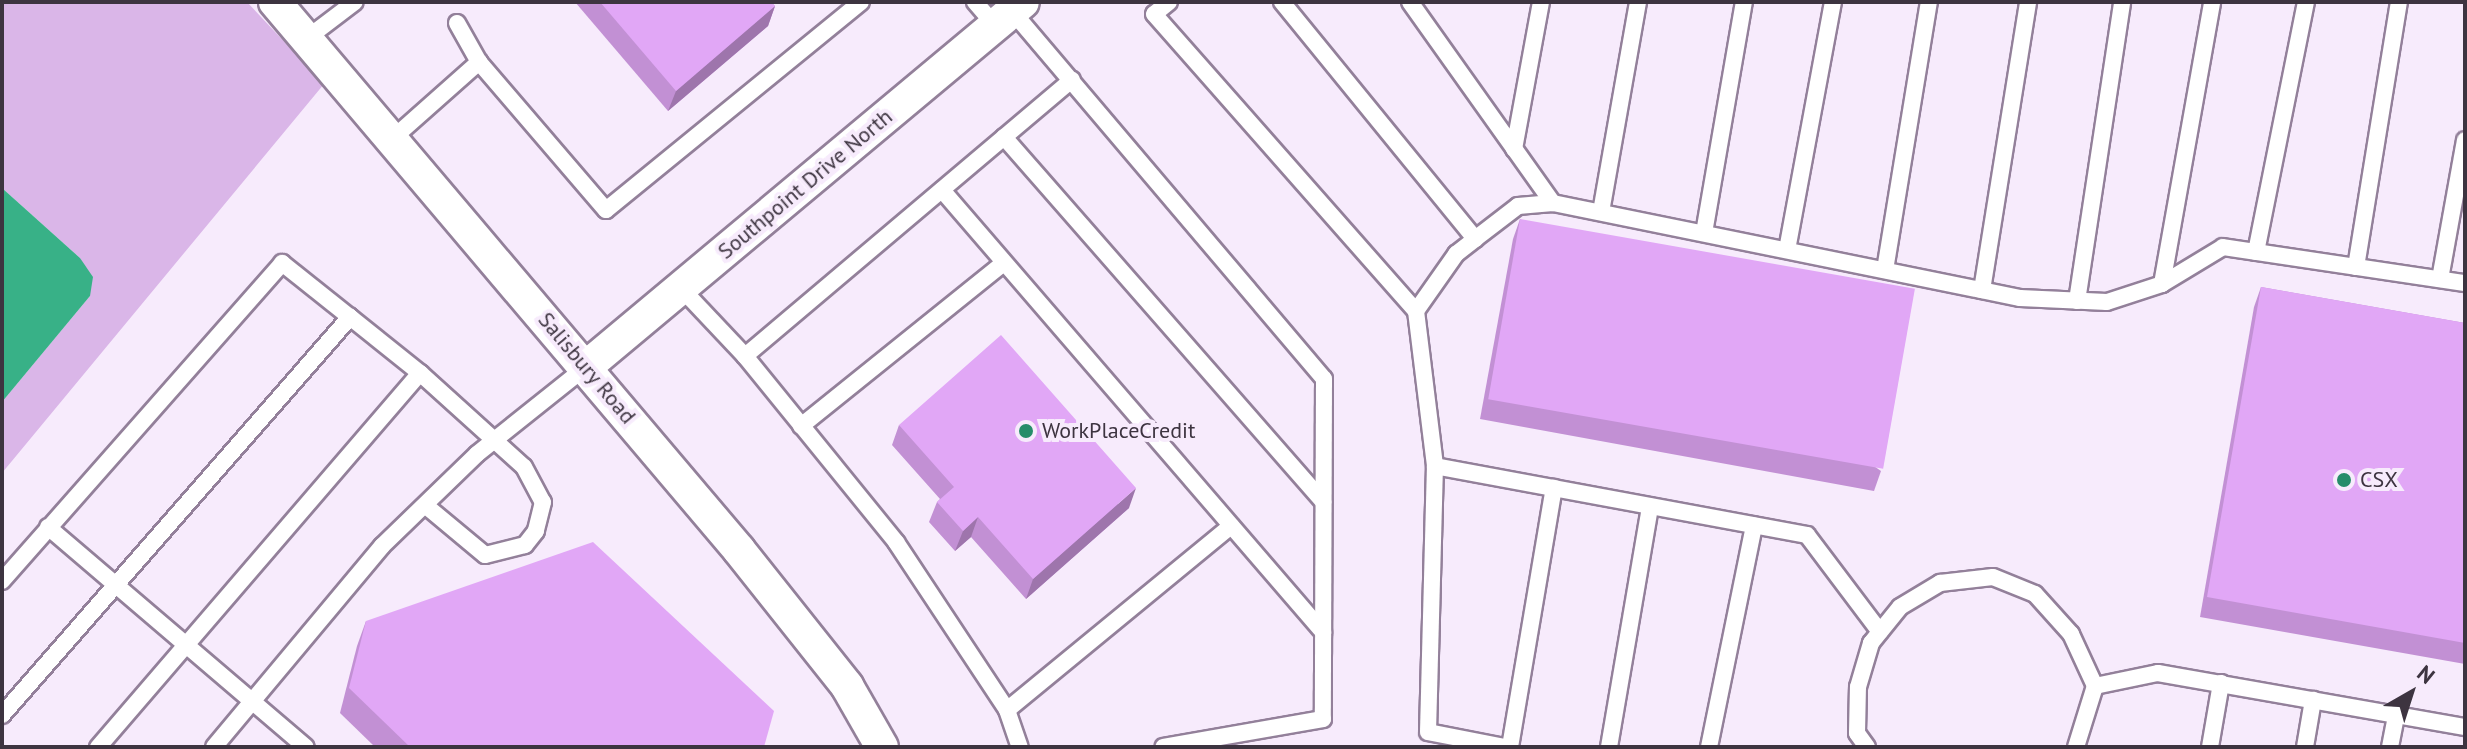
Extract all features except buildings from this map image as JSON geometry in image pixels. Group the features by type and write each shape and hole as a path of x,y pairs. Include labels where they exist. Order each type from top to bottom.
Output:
{"street":[{"name":"Salisbury Road","path":"275,2 586,367 814,644 847,686 882,747"},
{"name":"Southpoint Drive North","path":"586,367 1001,10"}],"lane":[{"path":"306,39 355,2"},
{"path":"457,23 479,62 606,210 861,2"},
{"path":"1169,2 1154,14 1416,311 1435,466 1428,732 1507,747 1554,488"},
{"path":"1282,2 1475,239"},
{"path":"1410,2 1553,203"},
{"path":"1514,149 1541,2"},
{"path":"1601,212 1638,2"},
{"path":"1704,233 1744,2"},
{"path":"1787,250 1833,2"},
{"path":"1885,270 1929,2"},
{"path":"1982,290 2028,2"},
{"path":"2077,301 2122,2"},
{"path":"2162,284 2212,2"},
{"path":"2256,252 2306,2"},
{"path":"2356,267 2399,2"},
{"path":"1001,10 1072,80 1324,379 1323,719 1163,747"},
{"path":"391,140 479,62"},
{"path":"745,356 1072,80"},
{"path":"1004,137 1324,502"},
{"path":"2440,279 2465,140"},
{"path":"942,190 1323,632"},
{"path":"1416,311 1456,254 1475,239 1518,206 1553,203 2020,298 2107,302 2162,284 2223,247 2465,283"},
{"path":"2,581 282,263 420,373 524,467 543,502 536,531 525,545 485,555 425,505"},
{"path":"801,426 1004,263"},
{"path":"681,288 745,356 896,542 1007,710 1020,747"},
{"path":"2,715 350,317"},
{"path":"214,747 382,546 493,442 586,367"},
{"path":"98,747 420,373"},
{"path":"1435,466 1807,535 1880,632"},
{"path":"1609,747 1650,506"},
{"path":"1007,710 1231,526"},
{"path":"1709,747 1754,526"},
{"path":"48,527 306,747"},
{"path":"1867,747 1857,733 1858,687 1871,643 1900,607 1940,583 1993,577 2035,594 2071,634 2095,686 2076,747"},
{"path":"2095,686 2158,673 2465,727"},
{"path":"2210,747 2221,683"},
{"path":"2305,747 2313,700"},
{"path":"2390,747 2396,715"}],"shaded area":[{"path":"2,2 247,2 324,84 2,473 2,402 90,296 80,258 2,188"},
{"path":"2,188 80,258 93,277 90,296 2,402"}],"place":[{"name":"WorkPlaceCredit","path":"1026,431"},
{"name":"CSX","path":"2344,480"}]}
